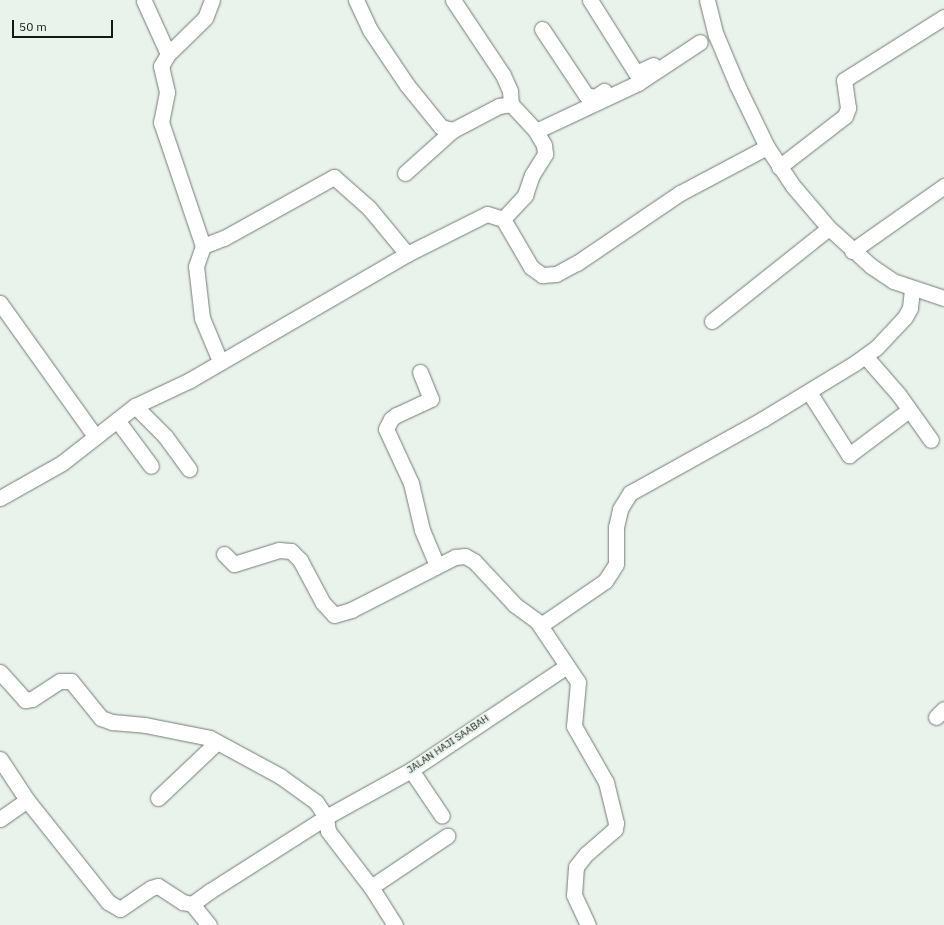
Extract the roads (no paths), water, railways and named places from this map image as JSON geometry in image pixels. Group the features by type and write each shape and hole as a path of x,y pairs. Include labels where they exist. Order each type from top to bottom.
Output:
{"street":[{"path":"212,0 205,18 168,54 161,66 167,92 161,122 203,246 196,266 202,318 220,361"},
{"path":"356,0 370,30 418,102 440,127 453,130"},
{"path":"453,0 504,75 510,91 511,104 536,131 544,145 545,154 532,175 525,195 503,219"},
{"path":"590,0 636,73"},
{"path":"707,0 716,35 767,147 779,167 829,228 852,251 893,281 912,289 944,298"},
{"path":"144,1 168,54"},
{"path":"779,167 845,116 848,108 844,80 944,17"},
{"path":"542,29 590,97 636,73 716,35"},
{"path":"536,131 638,83 700,42"},
{"path":"406,173 453,130 499,106 511,104"},
{"path":"0,498 62,463 135,406 190,380 220,361 407,254 487,214 503,219 531,267 542,276 556,274 577,263 680,193 767,147"},
{"path":"203,246 224,238 334,177 369,208 407,254"},
{"path":"852,251 944,186"},
{"path":"712,321 829,228"},
{"path":"541,625 605,581 616,564 620,509 630,493 809,392 865,356 893,332 905,317 910,308 912,289"},
{"path":"0,303 95,436"},
{"path":"865,356 909,410 931,440"},
{"path":"420,372 431,399 396,415 391,419 386,429 411,483 422,530 437,565"},
{"path":"809,392 849,455 909,410"},
{"path":"135,406 165,436 189,469"},
{"path":"117,420 151,466"},
{"path":"224,554 234,564 279,550 291,551 300,560 322,603 334,615 351,610 455,557 471,558 515,604 541,625 578,682 574,726 608,785 616,826 576,868 574,895 588,925"},
{"name":"JALAN HAJI SAABAH","path":"192,904 326,817 411,770 567,666"},
{"path":"0,672 25,700 32,699 66,680 71,681 101,718 112,722 145,725 217,742 292,783 316,802 326,817 328,831 371,887 395,925"},
{"path":"158,798 217,742"},
{"path":"0,759 27,800 92,886 114,907 125,907 151,888 158,886 183,902 192,904 209,925"},
{"path":"411,770 442,816"},
{"path":"0,819 27,800"},
{"path":"371,887 447,836"}]}
